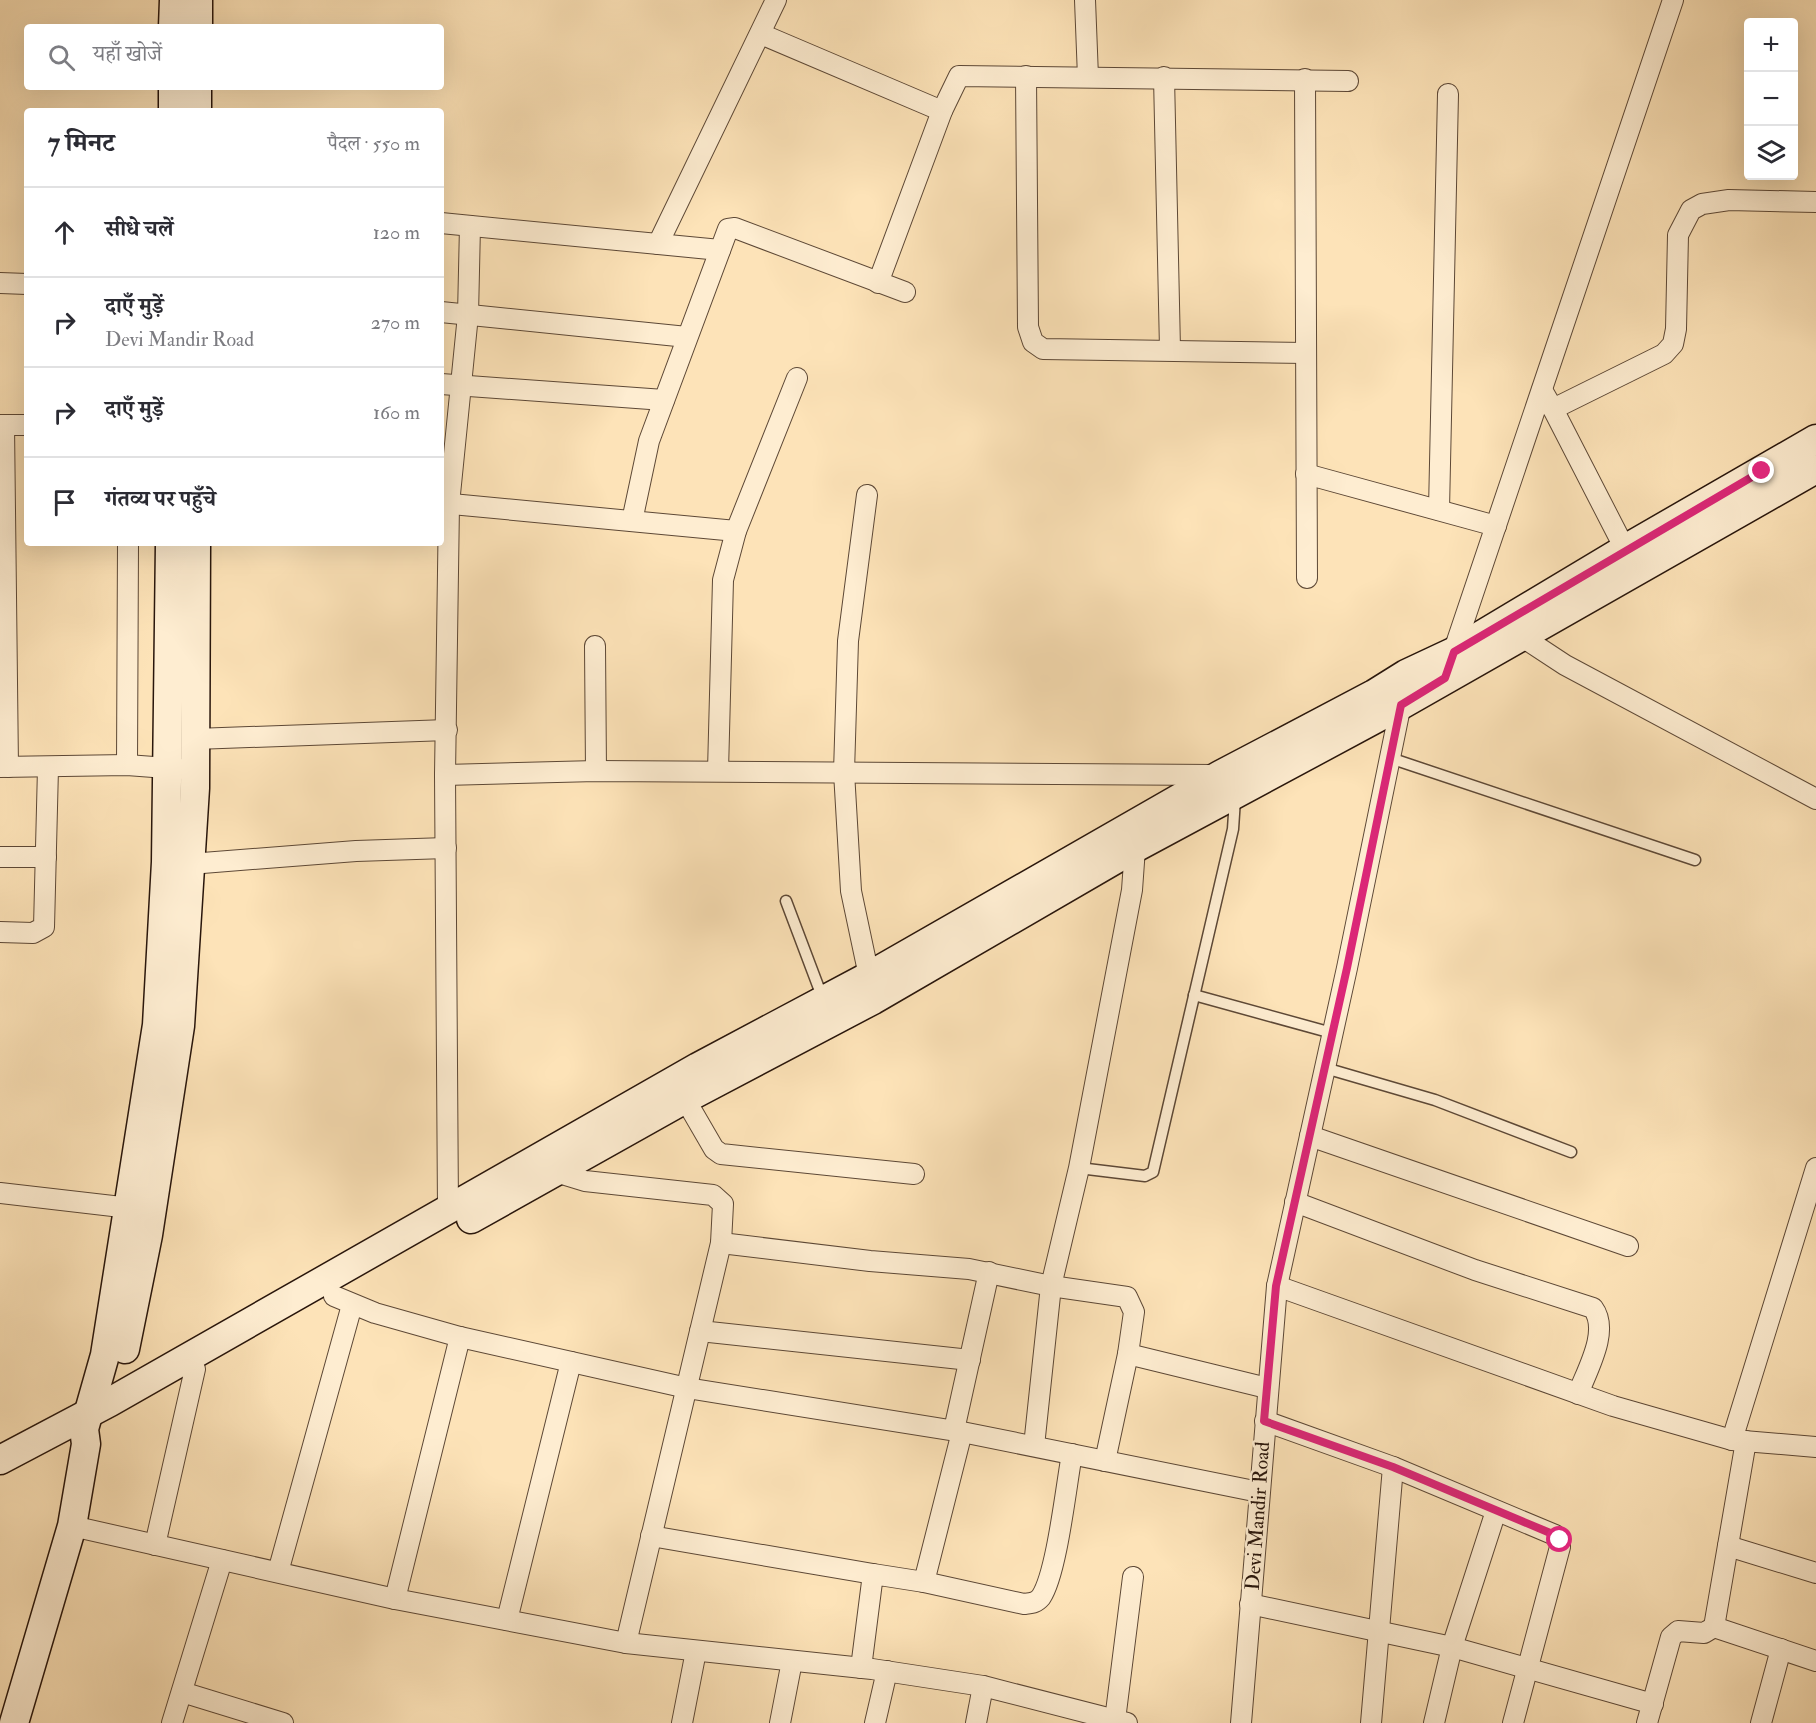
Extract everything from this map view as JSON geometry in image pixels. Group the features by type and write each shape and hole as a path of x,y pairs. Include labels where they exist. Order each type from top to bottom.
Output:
{"street":[{"path":"173,24 174,0"},
{"path":"198,0 198,24"},
{"path":"658,244 776,0"},
{"path":"1085,0 1088,77"},
{"path":"1449,665 1673,0"},
{"path":"761,34 942,111"},
{"path":"878,283 942,111 959,76 1348,81"},
{"path":"1026,76 1028,327 1033,342 1043,349 1170,349 1306,353"},
{"path":"1164,78 1170,349"},
{"path":"1305,79 1307,578"},
{"path":"173,90 173,108"},
{"path":"197,90 197,108"},
{"path":"1439,510 1448,94"},
{"path":"1553,409 1664,354 1673,344 1676,329 1678,235 1691,210 1702,204 1729,200 1816,202"},
{"path":"444,223 720,250"},
{"path":"448,1209 445,504 450,385 468,315 470,226"},
{"path":"632,521 649,441 728,229 735,228 904,292"},
{"path":"0,284 24,284"},
{"path":"444,312 687,337"},
{"path":"718,771 723,580 736,531 797,378"},
{"path":"450,385 664,400"},
{"path":"1542,390 1624,549"},
{"path":"24,425 2,425 4,767 127,765 181,769"},
{"path":"0,1460 94,1422 195,1369 343,1300 698,1067 827,1011 868,976 1228,785 1401,705 1449,665 1624,549 1816,439"},
{"path":"0,1476 448,1209 542,1168 685,1099 827,1011 1135,848 1228,785 1406,674 1449,665 1521,636 1816,469"},
{"path":"1306,474 1496,526"},
{"path":"867,495 848,641 844,772 851,891 868,976"},
{"path":"445,504 736,531"},
{"path":"127,765 128,546"},
{"path":"94,1422 124,1354 148,1235 180,1026 190,864 181,769 170,546"},
{"path":"14,1723 72,1526 94,1422 130,1208 157,1025 181,769 195,740 196,546"},
{"path":"1521,636 1565,665 1816,799"},
{"path":"595,646 596,771"},
{"name":"Devi Mandir Road","path":"1241,1723 1276,1286 1325,1068 1406,674"},
{"path":"195,740 447,730"},
{"path":"0,932 33,933 44,927 48,768"},
{"path":"445,775 596,771 844,772 1228,785"},
{"path":"190,864 356,851 446,848"},
{"path":"1034,1446 1051,1286 1078,1168 1132,890 1135,848"},
{"path":"0,857 46,857"},
{"path":"685,1099 714,1149 721,1154 914,1174"},
{"path":"1310,1136 1628,1246"},
{"path":"542,1168 585,1181 713,1195 723,1204 721,1243 626,1643"},
{"path":"1714,1627 1728,1546 1739,1441 1816,1168"},
{"path":"0,1193 130,1208"},
{"path":"1295,1202 1475,1270 1593,1308 1601,1318 1600,1332 1578,1394"},
{"path":"721,1243 989,1272 1051,1286 1127,1297 1134,1312 1128,1354 1105,1461"},
{"path":"924,1582 958,1431 970,1360 989,1272"},
{"path":"1276,1286 1578,1394 1739,1441 1816,1447"},
{"path":"343,1300 460,1337 687,1388 958,1431 1259,1492"},
{"path":"278,1572 343,1300"},
{"path":"700,1331 970,1360"},
{"path":"395,1599 460,1337"},
{"path":"1128,1354 1267,1388"},
{"path":"507,1620 571,1362"},
{"path":"155,1545 195,1369"},
{"path":"1264,1421 1393,1467 1555,1535 1560,1540 1529,1669 1513,1723"},
{"path":"651,1536 924,1582 1024,1604 1034,1603 1040,1597 1050,1578 1071,1454"},
{"path":"1371,1723 1393,1467"},
{"path":"1434,1723 1452,1647 1496,1511"},
{"path":"72,1526 395,1599 626,1643 886,1671 983,1686 1121,1721 1133,1576"},
{"path":"1728,1546 1816,1574"},
{"path":"172,1723 222,1560"},
{"path":"861,1668 873,1574"},
{"path":"1250,1604 1452,1647 1529,1669 1650,1714 1671,1637 1678,1631 1704,1633 1714,1627 1816,1660"},
{"path":"1761,1723 1781,1649"},
{"path":"682,1723 696,1651"},
{"path":"780,1723 792,1661"},
{"path":"875,1723 886,1671"},
{"path":"976,1723 983,1686"},
{"path":"182,1692 283,1723"}],"lane":[{"path":"1390,758 1695,860"},
{"path":"1078,1168 1145,1176 1153,1172 1233,829 1228,785"},
{"path":"786,901 827,1011"},
{"path":"1194,995 1332,1033"},
{"path":"1325,1068 1436,1100 1571,1152"}],"route":[{"path":"1560,1540 1555,1535 1393,1467 1264,1421 1276,1286 1347,968 1401,705 1445,678 1454,652 1624,549 1762,471"}]}
